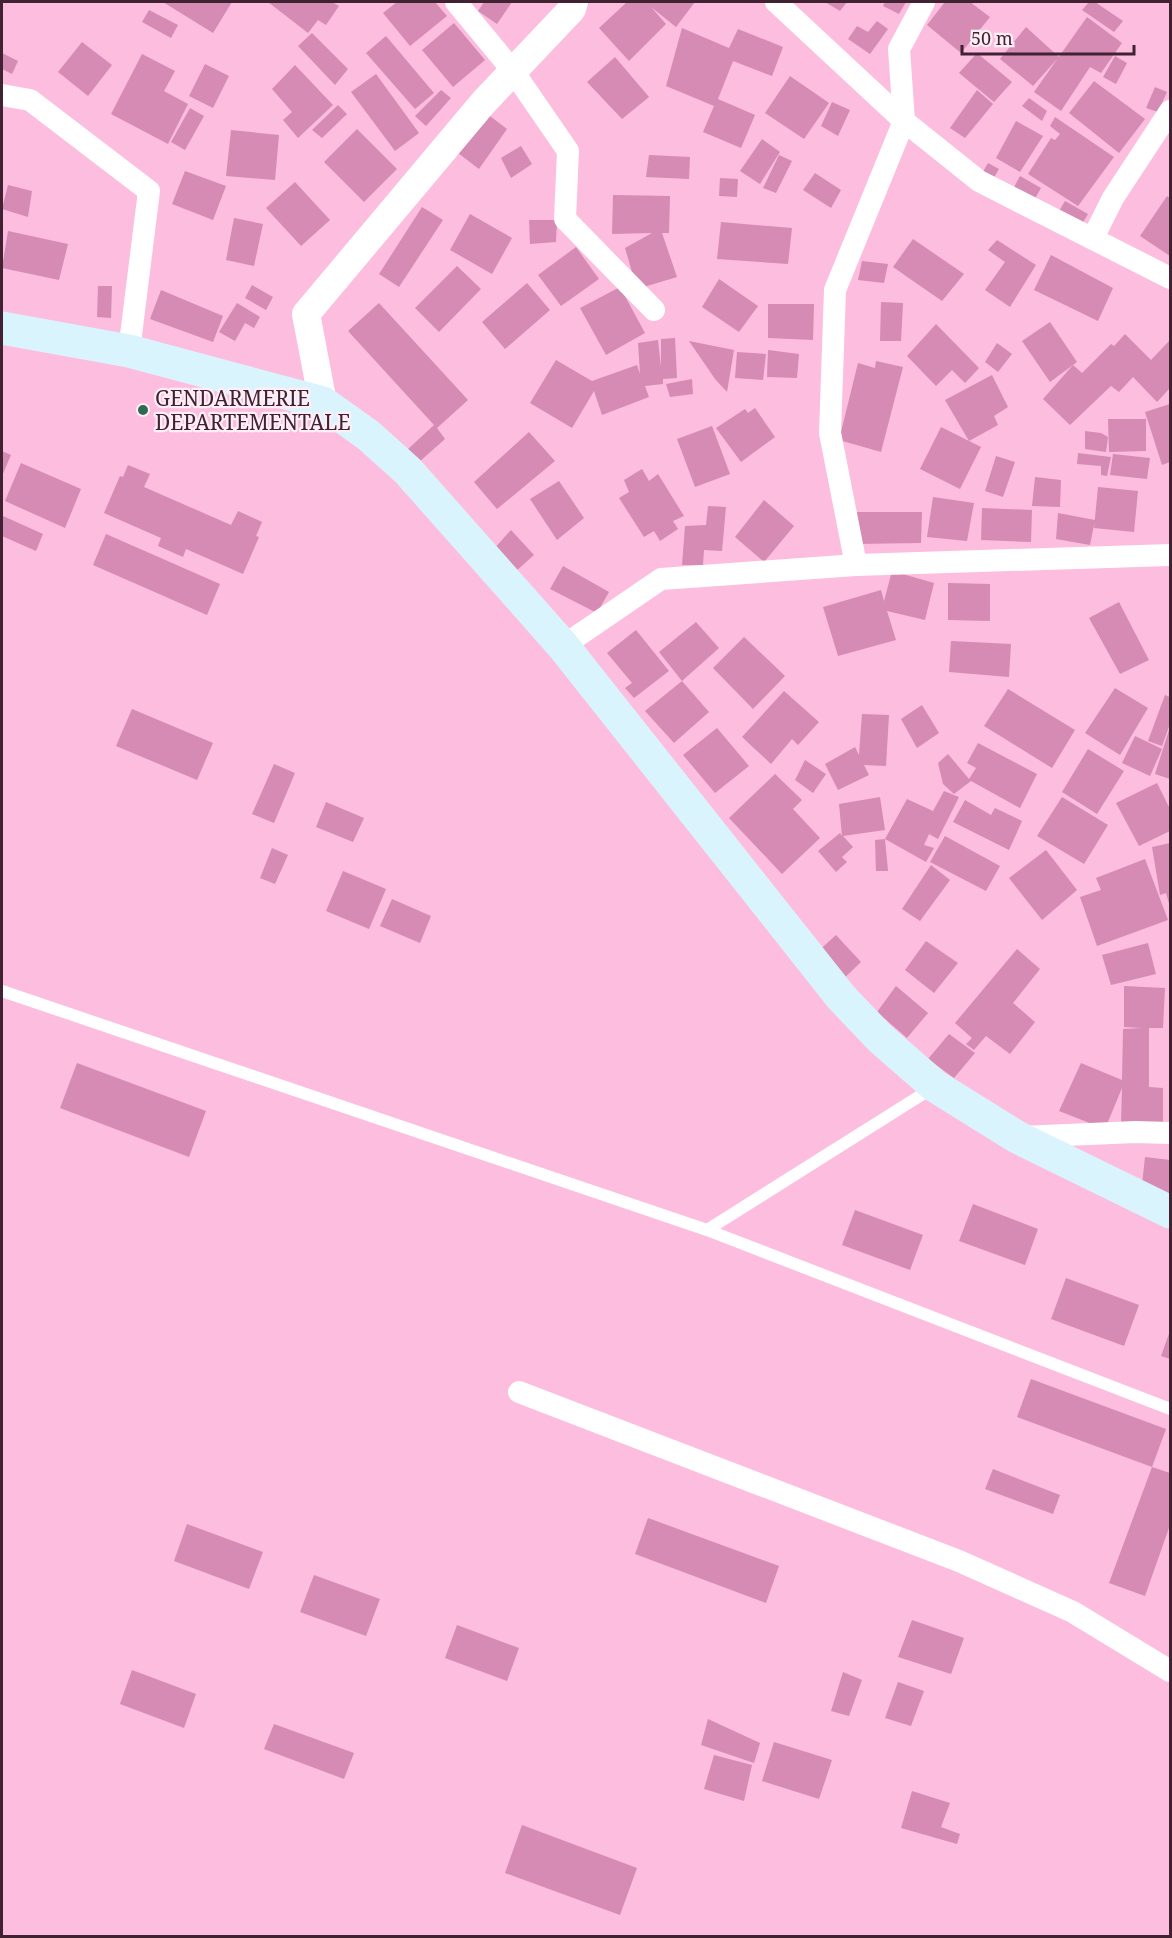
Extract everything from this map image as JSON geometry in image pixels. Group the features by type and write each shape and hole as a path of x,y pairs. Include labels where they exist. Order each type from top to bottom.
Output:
{"main road":[{"path":"2,328 129,351 323,403 369,435 408,471 563,646 842,997 880,1038 935,1086 1017,1137 1170,1212"}],"street":[{"path":"456,2 513,71 568,151 565,219 654,310"},
{"path":"323,403 306,314 513,71 572,9 574,2"},
{"path":"776,2 798,19 904,121 979,181 1170,278"},
{"path":"856,565 830,433 835,290 904,121 899,49 924,2"},
{"path":"2,95 30,100 149,191 129,351"},
{"path":"1093,238 1113,198 1170,111"},
{"path":"563,646 661,579 856,565 1170,555"},
{"path":"1017,1137 1134,1132 1170,1133"},
{"path":"519,1392 959,1561 1073,1612 1170,1671"}],"lane":[{"path":"2,991 707,1230 1170,1409"},
{"path":"707,1230 935,1086"}],"building":[{"path":"163,2 232,2 213,33"},
{"path":"268,2 332,2 339,6 326,25 318,20 308,33"},
{"path":"397,2 435,2 447,16 410,46 383,13"},
{"path":"484,2 512,2 497,24 478,11"},
{"path":"627,2 695,2 676,27 651,7 666,24 629,61 599,28"},
{"path":"825,2 847,2 840,11"},
{"path":"885,2 906,2 899,14 883,6"},
{"path":"945,2 970,2 990,17 961,53 927,25"},
{"path":"1089,2 1095,2 1123,21 1114,32 1082,10"},
{"path":"149,10 178,25 171,38 142,22"},
{"path":"1087,17 1122,43 1101,73 1090,67 1061,111 1034,92"},
{"path":"877,21 888,29 870,54 848,39 857,26 868,32"},
{"path":"454,23 485,60 453,87 422,50"},
{"path":"1026,27 1059,57 1033,86 1000,59"},
{"path":"682,28 729,48 738,29 783,47 772,76 733,61 718,99 755,115 741,148 703,132 714,106 666,86"},
{"path":"312,33 348,69 335,85 298,46"},
{"path":"386,36 434,93 415,109 366,53"},
{"path":"82,42 112,65 88,96 58,72"},
{"path":"2,53 18,61 12,74 2,69"},
{"path":"977,53 1012,82 994,102 959,73"},
{"path":"142,54 175,71 164,91 188,104 168,144 111,114"},
{"path":"1115,56 1127,63 1116,84 1103,77"},
{"path":"615,57 649,97 622,119 587,82"},
{"path":"205,64 229,76 213,108 189,96"},
{"path":"295,65 333,105 298,138 283,120 292,112 272,89"},
{"path":"376,74 419,133 395,151 351,92"},
{"path":"790,76 829,103 804,139 765,113"},
{"path":"1094,81 1145,119 1119,153 1069,113"},
{"path":"1155,87 1167,92 1158,112 1146,108"},
{"path":"441,90 451,98 426,126 415,116"},
{"path":"977,90 993,104 965,138 950,128"},
{"path":"1029,98 1047,111 1042,121 1022,106"},
{"path":"832,102 850,110 838,136 821,126"},
{"path":"338,105 347,114 322,138 312,130"},
{"path":"190,108 204,116 185,150 171,142"},
{"path":"486,113 507,129 479,169 458,153"},
{"path":"1055,117 1114,157 1078,206 1028,174 1051,138 1055,140 1060,134 1050,126"},
{"path":"1016,121 1043,136 1020,172 996,158"},
{"path":"357,129 397,169 364,202 324,162"},
{"path":"231,130 279,135 275,180 226,176"},
{"path":"762,139 780,152 760,184 740,171"},
{"path":"521,146 532,164 511,178 501,158"},
{"path":"649,155 690,157 689,179 646,177"},
{"path":"779,155 792,161 776,193 763,188"},
{"path":"988,163 999,169 992,181 981,175"},
{"path":"185,171 226,186 213,220 172,204"},
{"path":"815,173 841,190 831,208 803,190"},
{"path":"1020,176 1041,188 1033,202 1012,191"},
{"path":"720,178 738,179 737,197 719,196"},
{"path":"295,182 330,220 301,246 266,208"},
{"path":"8,185 32,191 28,217 2,209"},
{"path":"613,195 670,196 669,233 662,233 677,277 637,289 625,248 652,233 612,234"},
{"path":"1167,196 1170,198 1170,256 1140,236"},
{"path":"1065,201 1088,214 1082,224 1059,211"},
{"path":"422,207 443,220 399,287 379,274"},
{"path":"470,214 512,238 492,274 450,250"},
{"path":"234,218 263,224 254,266 226,260"},
{"path":"529,220 557,220 556,242 530,244"},
{"path":"721,222 792,228 788,264 717,259"},
{"path":"8,231 68,244 59,280 2,268"},
{"path":"913,239 964,274 942,301 893,267"},
{"path":"997,240 1036,265 1010,307 985,290 1005,262 988,250"},
{"path":"576,247 599,279 561,306 538,275"},
{"path":"1051,255 1113,288 1098,321 1034,290"},
{"path":"862,261 888,264 884,283 858,280"},
{"path":"457,266 481,289 439,332 415,308"},
{"path":"719,279 758,306 739,332 702,307"},
{"path":"527,283 550,310 505,349 482,322"},
{"path":"252,285 273,297 266,310 245,298"},
{"path":"98,286 112,286 111,318 97,317"},
{"path":"620,287 645,333 606,355 580,308"},
{"path":"161,290 223,316 213,342 150,319"},
{"path":"881,302 903,303 901,341 880,341"},
{"path":"237,303 260,317 254,328 245,323 235,341 219,332"},
{"path":"379,303 468,400 437,428 445,439 418,463 407,450 434,425 348,331"},
{"path":"768,304 814,304 813,340 768,338"},
{"path":"1050,322 1077,362 1050,382 1022,341"},
{"path":"936,324 979,368 965,383 952,370 936,386 907,356"},
{"path":"1125,334 1151,360 1170,340 1170,388 1157,402 1133,377 1119,392 1111,386 1070,425 1043,399 1073,365 1082,373 1111,344 1114,346"},
{"path":"675,338 677,378 663,379 663,384 645,386 649,397 602,415 594,391 572,428 530,403 556,360 592,381 637,365 640,374 638,343 658,340 661,367 661,339"},
{"path":"689,341 734,350 727,392 715,379"},
{"path":"997,343 1012,354 998,372 985,362"},
{"path":"768,350 799,354 797,378 767,377"},
{"path":"737,352 766,354 763,380 735,378"},
{"path":"876,361 903,367 881,452 839,440 858,363 875,368"},
{"path":"992,375 1008,407 994,416 998,425 969,441 945,400"},
{"path":"692,379 693,394 670,397 666,384"},
{"path":"1170,404 1170,462 1162,465 1145,412"},
{"path":"755,408 775,437 741,462 716,428 745,409 748,413"},
{"path":"1108,419 1146,419 1146,451 1109,452"},
{"path":"712,426 730,474 695,487 677,439"},
{"path":"941,427 981,447 960,489 920,469"},
{"path":"1085,431 1101,433 1108,437 1106,452 1085,449"},
{"path":"529,432 555,461 497,509 474,482"},
{"path":"2,451 11,455 2,476"},
{"path":"1078,453 1111,457 1107,476 1101,475 1101,466 1077,464"},
{"path":"1113,454 1150,458 1147,479 1110,475"},
{"path":"996,456 1015,462 1003,497 985,491"},
{"path":"21,463 81,489 65,528 5,501"},
{"path":"128,465 150,474 144,487 231,525 238,511 262,522 256,536 259,537 243,574 186,549 183,557 158,546 161,538 104,513 120,476 123,477"},
{"path":"642,469 649,481 658,474 684,516 673,521 678,529 660,541 654,531 644,537 619,498 629,492 624,480"},
{"path":"1035,477 1061,480 1060,507 1032,506"},
{"path":"559,481 584,518 557,540 530,499"},
{"path":"1098,487 1138,491 1134,532 1094,528"},
{"path":"933,497 974,503 967,541 927,537"},
{"path":"764,500 794,526 764,562 735,537"},
{"path":"708,506 726,507 722,551 704,550 703,565 682,565 685,526 706,525"},
{"path":"982,508 1032,510 1031,542 981,540"},
{"path":"857,512 922,512 921,543 856,544"},
{"path":"1058,513 1095,520 1090,545 1056,539"},
{"path":"3,516 43,534 36,551 2,536"},
{"path":"511,530 534,555 515,572 493,550"},
{"path":"106,534 220,584 207,615 93,565"},
{"path":"563,566 609,592 597,613 550,589"},
{"path":"892,571 934,583 925,620 887,611 896,640 838,656 823,607 881,590 884,601"},
{"path":"948,583 990,584 990,621 948,620"},
{"path":"1119,602 1149,660 1120,674 1089,618"},
{"path":"696,622 719,648 682,681 659,652"},
{"path":"636,630 669,671 634,698 625,688 632,683 607,653"},
{"path":"744,637 785,676 753,709 713,668"},
{"path":"951,641 1011,644 1009,677 949,672"},
{"path":"682,681 709,712 674,743 645,711"},
{"path":"1115,688 1148,708 1120,755 1085,733"},
{"path":"1008,689 1075,730 1052,768 984,726"},
{"path":"784,691 819,722 798,745 792,739 771,764 742,737"},
{"path":"1165,695 1170,697 1170,724 1162,746 1148,741"},
{"path":"922,705 939,733 917,748 901,719"},
{"path":"132,709 213,743 197,780 116,746"},
{"path":"862,714 889,715 886,766 864,765 869,775 838,790 825,764 855,747 859,755"},
{"path":"1170,727 1170,779 1155,774"},
{"path":"717,728 749,766 715,793 683,755"},
{"path":"1135,736 1162,749 1150,776 1122,763"},
{"path":"978,743 1037,774 1020,808 971,781 954,794 943,784 938,763 948,754 969,779 976,768 967,763"},
{"path":"1088,749 1124,771 1097,814 1062,792"},
{"path":"805,760 826,774 813,793 795,780"},
{"path":"274,764 295,773 274,823 252,814"},
{"path":"775,774 802,800 793,809 820,838 782,874 729,818"},
{"path":"1157,783 1170,809 1170,831 1139,846 1116,803"},
{"path":"944,791 959,797 938,839 929,834 924,845 934,848 926,862 885,839 907,799 933,811"},
{"path":"880,797 885,830 843,836 853,847 842,857 847,862 836,872 818,851 840,833 842,836 839,804"},
{"path":"1062,797 1108,825 1084,864 1037,836"},
{"path":"965,800 991,815 995,808 1022,821 1009,850 953,822"},
{"path":"326,802 364,818 353,842 316,827"},
{"path":"945,836 1000,866 986,891 930,862"},
{"path":"885,839 888,871 876,871 875,840"},
{"path":"1170,843 1170,907 1166,893 1160,895 1152,847"},
{"path":"272,848 288,855 275,884 260,878"},
{"path":"1046,850 1077,890 1042,920 1009,878"},
{"path":"1145,859 1168,920 1097,946 1080,897 1101,890 1096,878"},
{"path":"931,865 950,880 920,921 902,909"},
{"path":"343,871 386,889 369,929 326,911"},
{"path":"392,899 431,916 420,943 380,926"},
{"path":"836,935 861,962 838,984 813,956"},
{"path":"926,941 958,963 934,993 905,970"},
{"path":"1148,943 1156,974 1111,985 1102,955"},
{"path":"1017,949 1040,969 1013,1003 1035,1022 1010,1054 986,1036 974,1050 966,1044 972,1038 955,1023"},
{"path":"896,986 928,1013 907,1038 877,1012"},
{"path":"1124,986 1165,988 1163,1028 1149,1028 1149,1087 1163,1088 1163,1125 1121,1125 1122,1088 1105,1129 1059,1111 1081,1063 1122,1080 1123,1029 1142,1028 1124,1027"},
{"path":"949,1034 975,1053 954,1078 928,1059"},
{"path":"77,1063 206,1111 189,1157 60,1108"},
{"path":"1145,1157 1170,1160 1170,1198 1141,1194"},
{"path":"973,1204 1038,1229 1025,1265 959,1241"},
{"path":"855,1210 923,1235 910,1270 842,1245"},
{"path":"1066,1278 1139,1305 1124,1346 1051,1319"},
{"path":"1170,1331 1170,1359 1161,1356"},
{"path":"1031,1379 1166,1429 1152,1467 1017,1417"},
{"path":"1152,1467 1170,1473 1170,1525 1145,1596 1109,1583"},
{"path":"993,1469 1060,1495 1053,1514 985,1489"},
{"path":"648,1518 779,1566 766,1603 635,1554"},
{"path":"187,1524 263,1552 249,1589 174,1561"},
{"path":"314,1575 380,1599 366,1636 300,1612"},
{"path":"912,1620 964,1638 951,1674 898,1657"},
{"path":"457,1625 519,1648 507,1681 445,1658"},
{"path":"132,1670 196,1694 184,1728 120,1704"},
{"path":"843,1672 862,1680 849,1716 831,1711"},
{"path":"898,1682 924,1691 911,1726 885,1718"},
{"path":"708,1719 760,1743 754,1763 701,1745"},
{"path":"274,1724 354,1753 344,1779 264,1749"},
{"path":"774,1742 832,1760 819,1799 762,1781"},
{"path":"714,1755 752,1765 744,1801 704,1789"},
{"path":"912,1791 950,1803 941,1827 960,1834 957,1844 901,1828"},
{"path":"522,1825 637,1868 620,1915 505,1873"}],"place":[{"name":"GENDARMERIE DEPARTEMENTALE","path":"143,410"}]}
